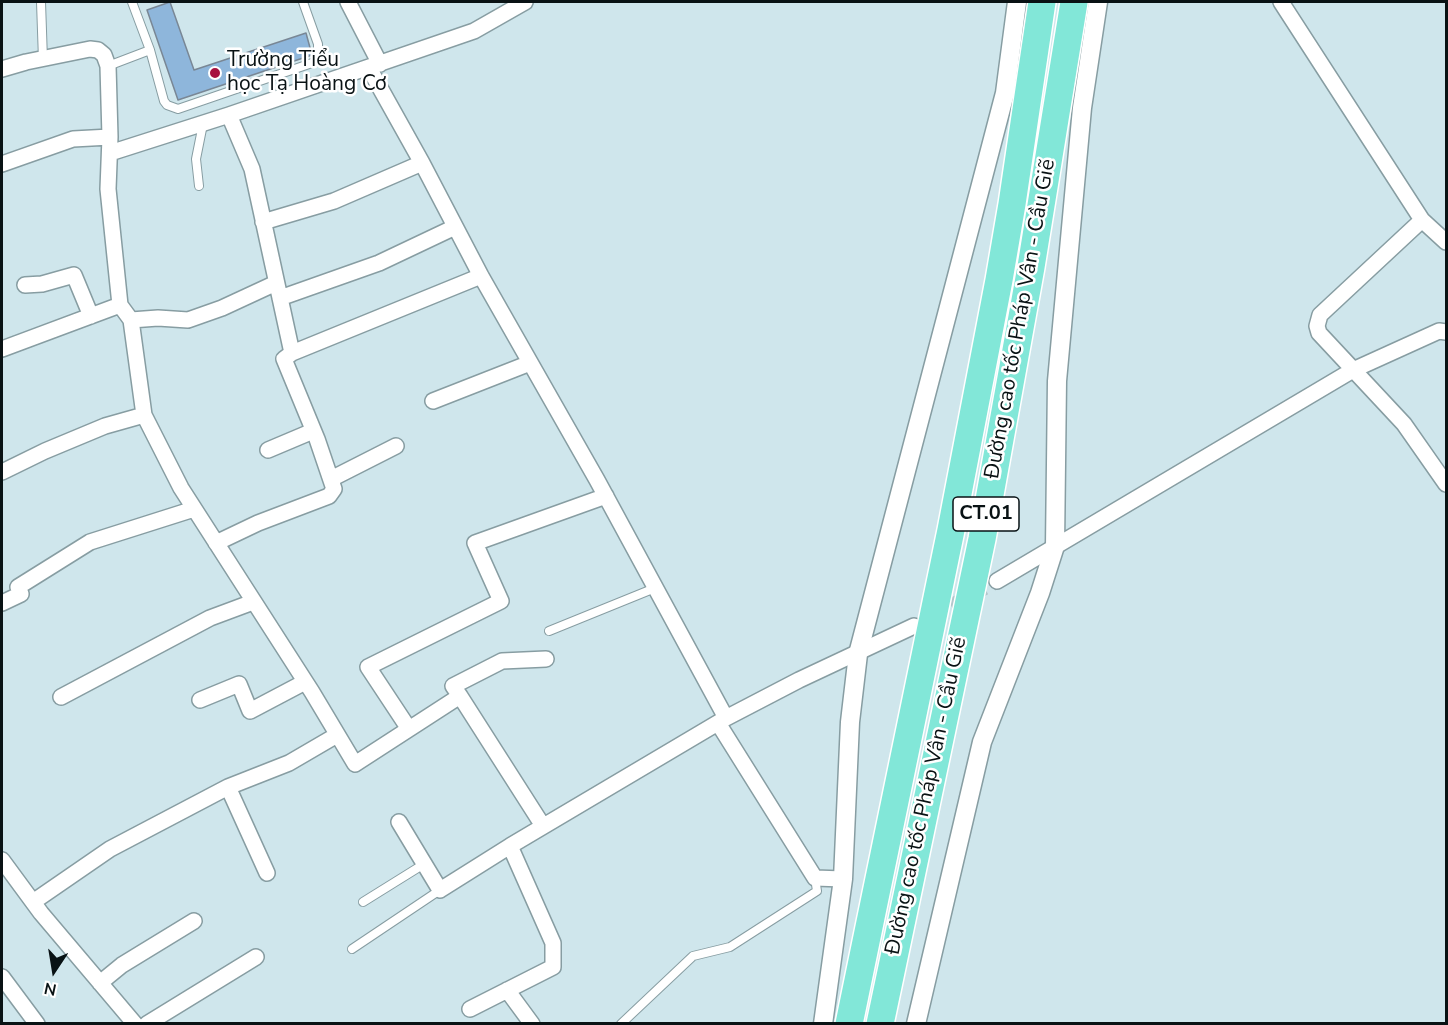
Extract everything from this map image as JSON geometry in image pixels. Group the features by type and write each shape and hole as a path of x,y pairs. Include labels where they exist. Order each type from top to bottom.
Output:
{"highway":[{"name":"Đường cao tốc Pháp Vân - Cầu Giẽ","path":"849,1023 951,530 999,280 1042,2"},
{"name":"Đường cao tốc Pháp Vân - Cầu Giẽ","path":"880,1023 982,539 1031,267 1074,2"}],"street":[{"path":"348,2 374,66 455,227 606,496 722,720 815,878 843,879"},
{"path":"2,164 73,139 110,145 203,124 474,31 525,2"},
{"path":"823,1023 843,879 850,722 858,654 1005,93 1017,2"},
{"path":"916,1023 982,742 1040,593 1055,546 1057,381 1082,108 1098,2"},
{"path":"1281,2 1422,220 1446,242"},
{"path":"2,69 90,49 104,54 108,66 110,145 108,189 120,305 131,320 144,415 181,488 355,764 460,696"},
{"path":"229,115 252,169 292,353"},
{"path":"263,222 334,201 422,163"},
{"path":"1422,220 1320,315 1317,321 1319,333 1404,424 1446,484"},
{"path":"131,320 158,318 188,320 278,290 379,263 455,227"},
{"path":"25,285 42,284 74,275 91,316"},
{"path":"216,543 258,523 329,496 334,489 284,359 292,353 481,276"},
{"path":"2,349 120,305"},
{"path":"997,581 1353,370 1439,331 1446,332"},
{"path":"433,401 530,363"},
{"path":"2,472 105,426 144,415"},
{"path":"268,450 313,431"},
{"path":"332,479 396,446"},
{"path":"409,729 368,667 501,601 476,543 606,496"},
{"path":"2,603 21,594 18,587 90,542 194,509"},
{"path":"61,696 210,618 253,602"},
{"path":"399,822 440,890 722,720 799,680 914,626"},
{"path":"543,826 453,686 502,661 546,659"},
{"path":"200,700 239,684 250,711 305,682"},
{"path":"33,902 110,849 228,787 289,763 337,735"},
{"path":"228,787 267,873"},
{"path":"470,1009 553,967 554,943 510,846"},
{"path":"2,860 33,902 135,1023"},
{"path":"100,983 122,965 194,921"},
{"path":"147,1023 256,957"},
{"path":"2,977 37,1023"},
{"path":"507,990 532,1023"}],"lane":[{"path":"41,2 43,60"},
{"path":"132,2 150,50 164,101 167,105 178,109 315,62 318,59 318,44 303,2"},
{"path":"108,66 150,50"},
{"path":"199,186 196,159 203,124"},
{"path":"549,631 655,588"},
{"path":"363,902 424,864"},
{"path":"621,1023 693,956 730,946 818,891 815,878"},
{"path":"352,949 440,890"}],"building":[{"path":"170,2 194,70 306,33 312,55 178,100 147,10"}],"tunnel":[{"path":"931,617 997,581"}],"place":[{"name":"Trường Tiểu học Tạ Hoàng Cơ","path":"215,73"}]}
